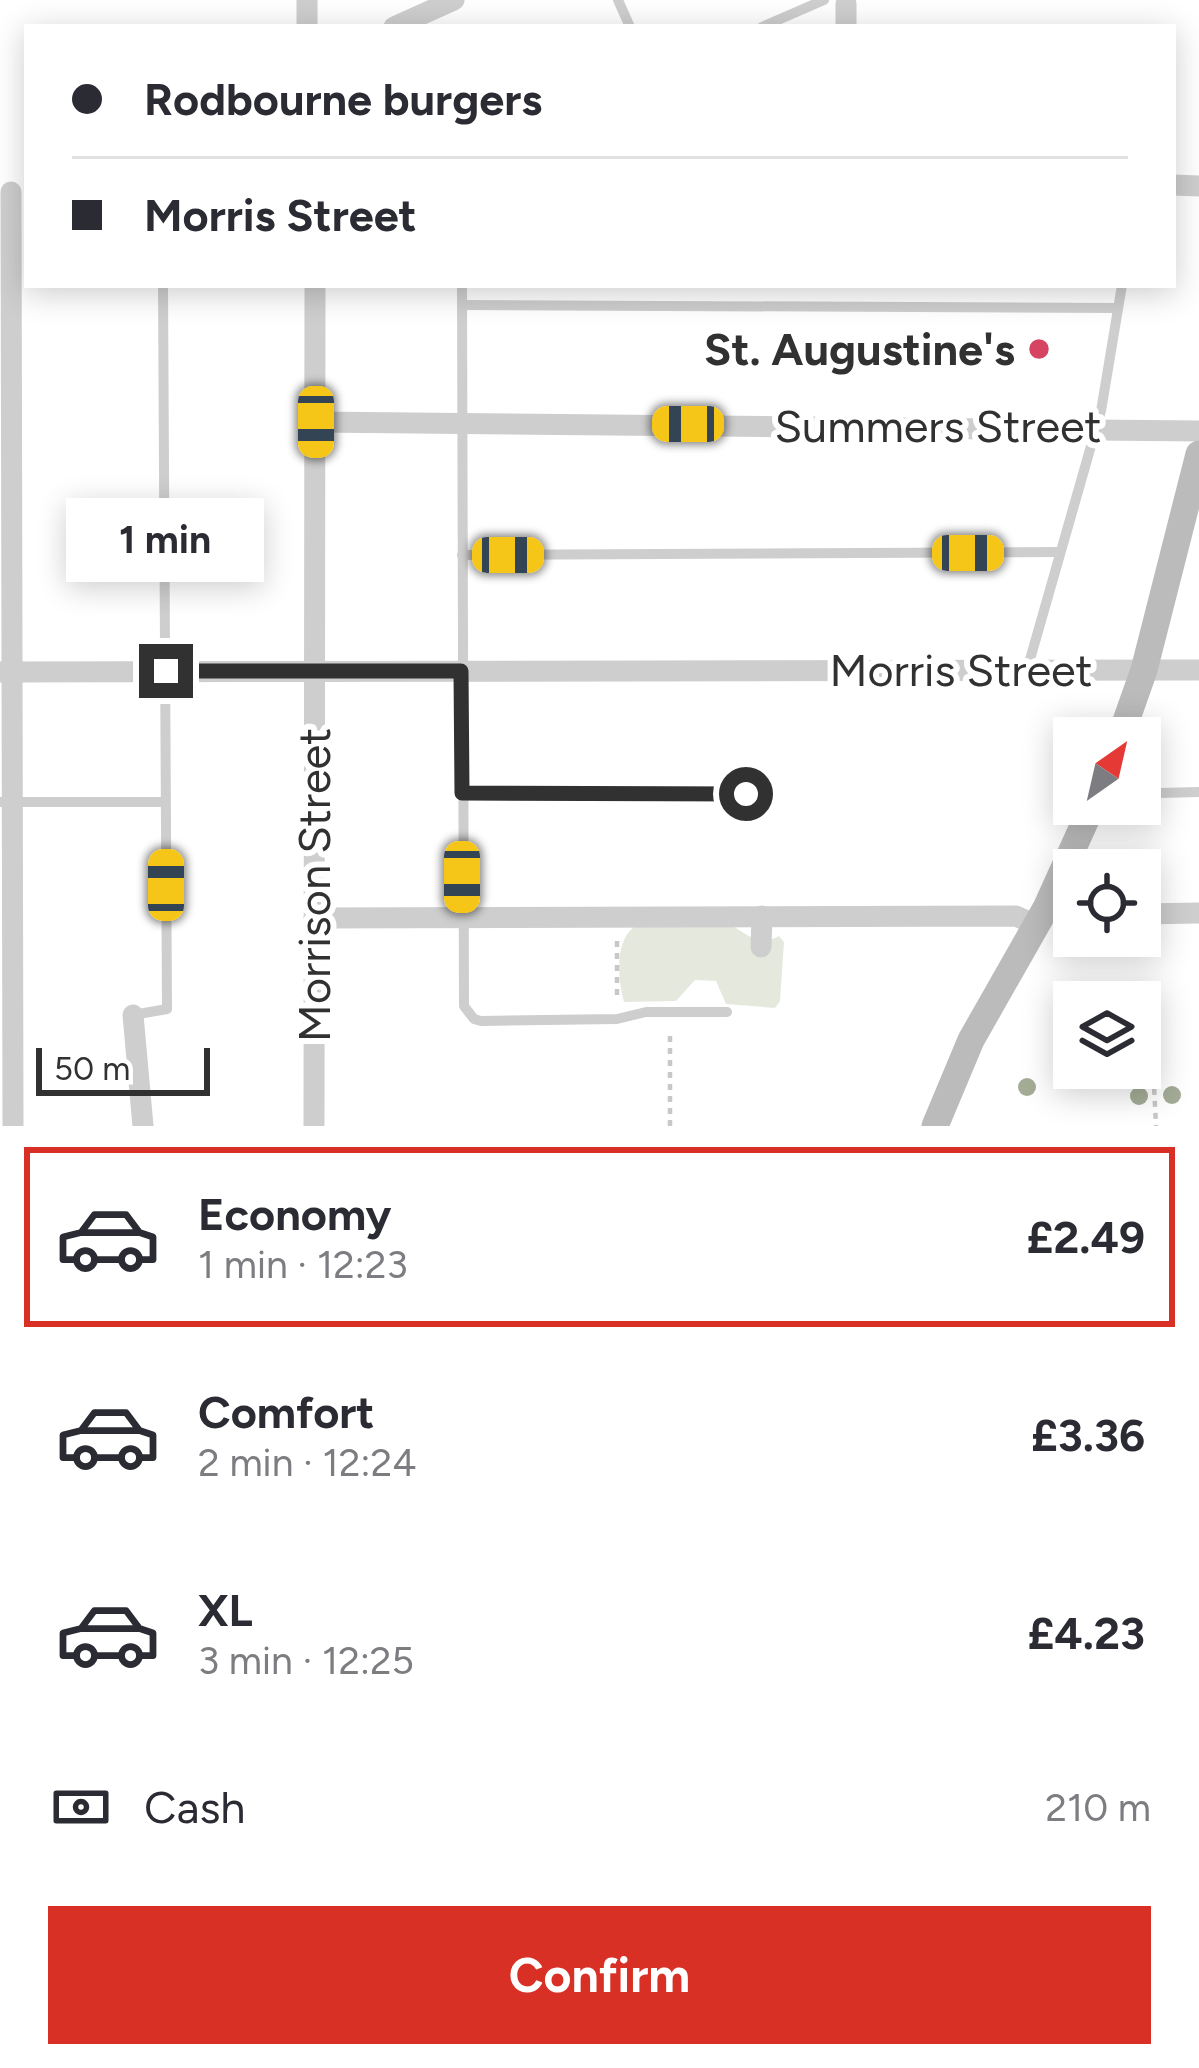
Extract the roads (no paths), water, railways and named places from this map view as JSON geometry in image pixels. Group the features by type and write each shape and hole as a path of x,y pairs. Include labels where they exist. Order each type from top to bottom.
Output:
{"street":[{"path":"401,24 454,0"},
{"path":"13,192 6,672 6,1063 13,1126"},
{"name":"Morrison Street","path":"314,1126 315,288"},
{"name":"Summers Street","path":"316,422 1199,430"},
{"path":"1127,717 1144,670 1199,454"},
{"name":"Morris Street","path":"6,672 1199,670"},
{"path":"935,1126 971,1040 1052,916 1085,825"},
{"path":"1161,914 1199,913"},
{"path":"761,947 762,916"},
{"path":"314,919 1052,916"},
{"path":"133,1015 143,1126"}],"lane":[{"path":"776,24 839,10"},
{"path":"133,1015 166,1010 163,288"},
{"path":"462,288 462,555 473,671 462,793 473,919 463,997 474,1018 617,1019 646,1012 727,1012"},
{"path":"1027,670 1096,427 1121,288"},
{"path":"462,305 1118,308"},
{"path":"462,555 1059,552"},
{"path":"1161,793 1199,792"},
{"path":"462,793 746,794"},
{"path":"6,802 165,802"}],"place":[{"name":"St. Augustine's","path":"1039,349"}]}
